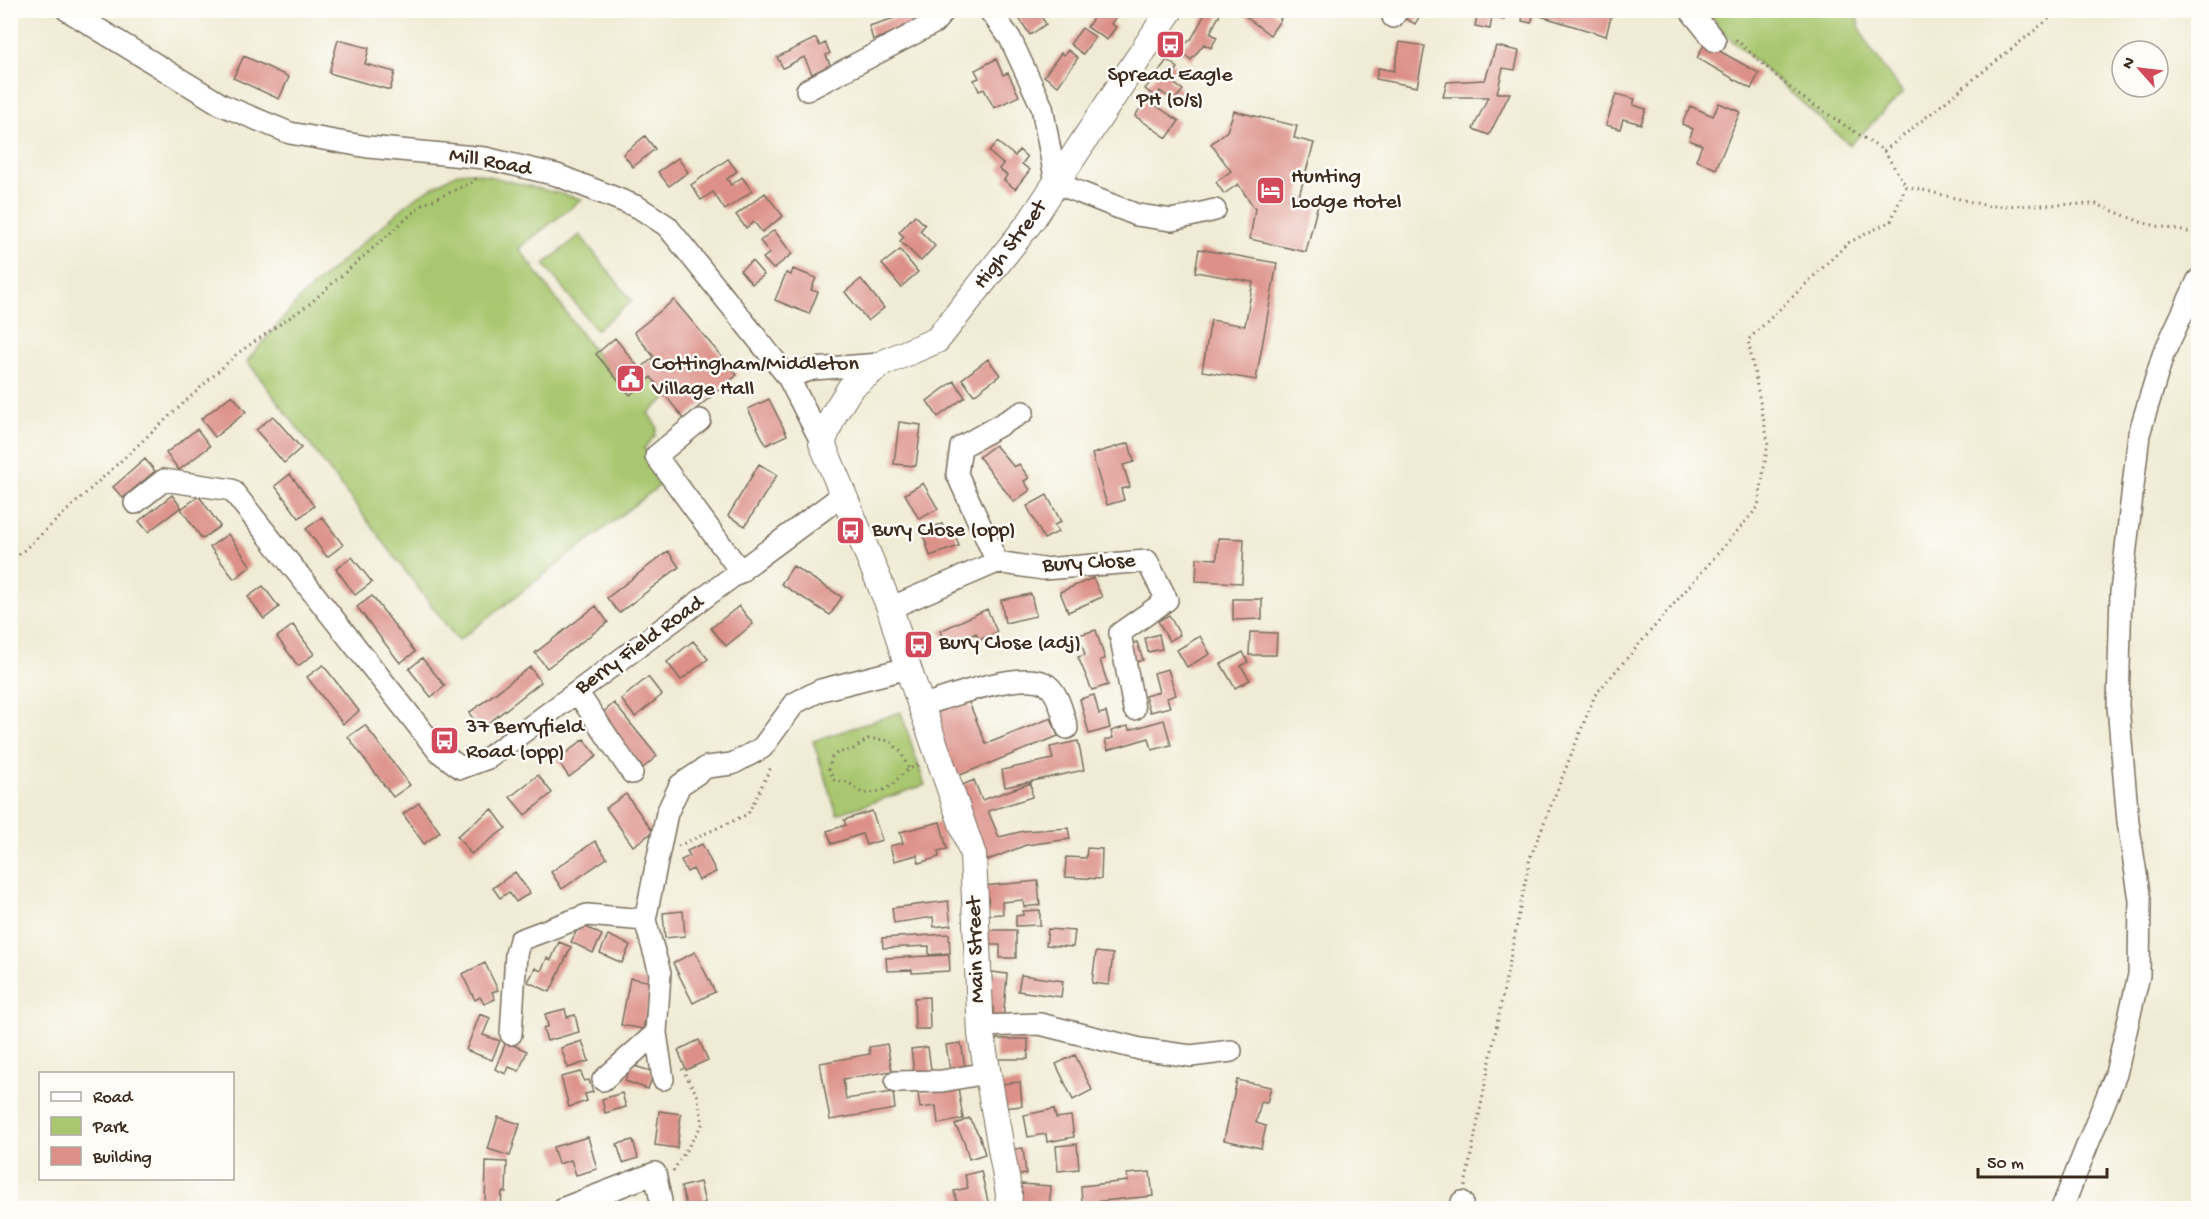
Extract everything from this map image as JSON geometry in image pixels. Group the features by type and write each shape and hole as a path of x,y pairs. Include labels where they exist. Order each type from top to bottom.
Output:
{"main road":[{"name":"High Street","path":"822,443 834,414 851,387 881,364 937,340 1031,221 1170,10"},
{"name":"Main Street","path":"822,443 890,608 908,668 973,855 981,1026 987,1074 1009,1194 1008,1209"}],"street":[{"name":"Mill Road","path":"67,10 222,105 291,133 368,147 485,158 557,175 638,207 667,226 788,377 822,443"},
{"path":"807,90 934,23 945,10"},
{"path":"989,10 1010,38 1042,107 1056,183 1137,215 1160,219 1172,220 1215,210"},
{"path":"1690,10 1720,35"},
{"path":"2062,1209 2116,1074 2139,975 2140,900 2127,822 2118,706 2121,592 2139,434 2163,355 2199,280"},
{"path":"788,377 813,369 881,364"},
{"path":"890,608 997,562 957,474 961,447 1023,412"},
{"path":"700,420 656,456 741,572"},
{"name":"Berry Field Road","path":"135,503 164,480 232,490 438,751 461,768 488,758 844,494"},
{"name":"Bury Close","path":"997,562 1043,569 1147,561 1167,600 1120,633 1134,709"},
{"path":"663,1079 656,1033 660,973 645,921 667,813 680,785 707,768 732,764 762,748 795,703 821,690 908,668"},
{"path":"920,702 982,686 1032,681 1045,683 1054,691 1068,728"},
{"path":"577,692 632,773"},
{"path":"512,1034 516,954 520,940 587,915 645,921"},
{"path":"981,1026 1040,1024 1140,1049 1191,1056 1231,1051"},
{"path":"603,1080 656,1033"},
{"path":"896,1082 942,1081 987,1074"},
{"path":"564,1209 655,1173 658,1201"}],"path":[{"path":"1884,151 2061,10"},
{"path":"1720,35 1797,94 1884,151 1906,186 1988,206 2096,204 2143,224 2199,234"},
{"path":"10,563 238,353 308,305 422,205 475,181 485,158"},
{"path":"1461,1205 1530,858 1595,695 1758,507 1768,442 1748,340 1848,243 1891,221 1906,186"},
{"path":"908,768 902,753 890,741 868,739 852,750 837,753 832,757 829,769 834,780 848,782 862,793 869,793 889,790 908,768 940,759"},
{"path":"660,854 748,814 777,756"},
{"path":"656,1033 692,1084 697,1095 703,1123 658,1201"}],"green space":[{"path":"1709,11 1856,11 1862,33 1868,44 1903,93 1850,145 1719,29"},
{"path":"472,172 582,199 519,248 596,354 629,394 651,377 667,398 648,413 657,427 655,436 644,448 668,479 458,641 247,361 302,296 414,198 457,173"},
{"path":"580,235 632,301 596,330 544,264"},
{"path":"901,712 925,785 837,814 813,741"}],"building":[{"path":"893,10 912,10 917,25 873,40 869,26 895,18"},
{"path":"1017,10 1037,10 1046,24 1030,35 1015,12"},
{"path":"1098,10 1113,10 1118,13 1111,24 1116,27 1107,40 1087,27"},
{"path":"1207,10 1222,10 1210,33 1217,37 1211,48 1204,44 1191,60 1179,50 1192,38"},
{"path":"1237,10 1271,10 1281,19 1270,35"},
{"path":"1405,10 1423,10 1415,24 1401,16"},
{"path":"1478,10 1506,10 1504,20 1492,17 1490,29 1475,26"},
{"path":"1524,10 1589,10 1611,17 1606,36 1534,14 1531,23 1522,21"},
{"path":"1082,28 1095,37 1083,54 1070,44"},
{"path":"816,38 820,46 825,43 830,53 826,55 830,65 812,74 804,57 783,68 777,57"},
{"path":"338,40 369,48 365,64 395,72 390,90 329,73"},
{"path":"1400,42 1425,46 1417,87 1376,79 1378,68 1394,71"},
{"path":"1705,43 1759,73 1751,89 1697,58"},
{"path":"1496,46 1519,51 1515,70 1503,68 1497,93 1510,93 1489,135 1473,129 1488,97 1443,97 1447,82 1485,80"},
{"path":"1068,50 1078,58 1058,86 1044,76 1061,53 1064,55"},
{"path":"244,56 289,77 279,99 233,78"},
{"path":"996,59 1003,75 1008,73 1019,96 994,108 984,89 979,91 974,80 979,78 975,70"},
{"path":"1167,60 1178,68 1169,80 1183,90 1174,101 1160,91 1156,97 1145,89"},
{"path":"1616,94 1635,99 1633,105 1646,109 1641,124 1623,119 1620,129 1606,125"},
{"path":"1146,99 1179,121 1167,138 1135,116"},
{"path":"1719,103 1740,112 1716,169 1696,160 1702,145 1689,140 1693,129 1682,124 1690,106 1713,116"},
{"path":"1234,111 1297,126 1294,138 1314,143 1299,196 1319,200 1306,252 1250,239 1255,209 1238,184 1224,194 1216,182 1231,171 1211,144 1227,131"},
{"path":"645,136 655,149 633,167 623,154"},
{"path":"997,142 1015,156 1019,150 1027,157 1022,164 1030,170 1015,189 1004,180 1007,175 999,169 1003,164 989,152"},
{"path":"678,158 688,172 669,186 658,172"},
{"path":"728,159 737,171 727,179 731,185 742,177 752,191 725,210 713,192 701,200 691,185"},
{"path":"765,193 783,216 762,232 754,222 746,228 736,215"},
{"path":"915,215 925,225 920,231 935,246 921,261 900,241 904,237 899,232"},
{"path":"774,230 792,254 773,269 763,258 770,253 760,241"},
{"path":"1199,249 1277,263 1256,380 1202,371 1211,320 1245,326 1253,282 1195,272"},
{"path":"900,250 918,272 901,287 882,264"},
{"path":"752,261 764,275 752,284 740,270"},
{"path":"793,269 816,278 811,290 818,292 809,314 775,300 786,273 791,275"},
{"path":"861,279 884,308 868,321 845,292"},
{"path":"674,300 737,375 684,419 651,377 630,395 596,354 615,338 640,369 654,357 634,332"},
{"path":"988,359 1000,375 974,395 962,379"},
{"path":"954,381 965,397 938,417 927,401"},
{"path":"232,395 246,412 215,437 201,419"},
{"path":"769,399 787,435 766,445 748,409"},
{"path":"273,416 301,448 284,463 256,430"},
{"path":"899,422 921,425 916,466 894,464"},
{"path":"197,429 210,446 179,470 166,453"},
{"path":"1129,443 1134,462 1123,465 1130,487 1121,489 1124,500 1107,505 1092,454"},
{"path":"995,445 1014,467 1019,464 1029,478 1024,481 1030,490 1014,502 979,457"},
{"path":"145,459 155,471 123,498 113,487"},
{"path":"759,464 777,475 745,526 728,516"},
{"path":"290,474 314,506 299,518 275,486"},
{"path":"923,483 938,509 919,519 905,494"},
{"path":"172,495 181,507 148,532 139,521"},
{"path":"1047,495 1061,522 1054,525 1058,532 1044,539 1027,506"},
{"path":"199,496 220,526 202,539 181,509"},
{"path":"322,517 343,545 327,557 306,529"},
{"path":"942,524 944,530 953,527 959,546 930,556 922,530"},
{"path":"228,534 251,566 234,579 210,547"},
{"path":"1218,538 1244,539 1242,583 1196,581 1197,558 1217,559"},
{"path":"668,551 679,567 619,613 607,598"},
{"path":"352,557 372,582 355,595 336,569"},
{"path":"793,566 842,597 830,615 781,584"},
{"path":"1093,578 1102,597 1068,612 1060,592"},
{"path":"263,586 279,607 264,619 248,597"},
{"path":"1031,594 1036,616 1005,623 1001,600"},
{"path":"372,596 415,652 400,663 357,607"},
{"path":"1233,599 1262,599 1262,619 1233,620"},
{"path":"596,606 608,622 547,668 535,653"},
{"path":"739,606 753,624 726,646 711,628"},
{"path":"987,609 997,632 979,640 976,633 947,646 940,631"},
{"path":"1169,615 1180,635 1169,641 1158,621"},
{"path":"293,625 314,654 298,666 277,637"},
{"path":"1096,630 1105,659 1100,660 1108,685 1092,690 1078,657 1085,655 1079,635"},
{"path":"1250,632 1277,633 1276,655 1249,655"},
{"path":"1159,634 1162,649 1148,652 1145,638"},
{"path":"1200,636 1210,654 1187,667 1177,650"},
{"path":"693,641 708,659 681,680 667,662"},
{"path":"1137,642 1143,660 1129,664 1124,646"},
{"path":"1243,652 1248,662 1241,666 1250,680 1235,688 1221,664"},
{"path":"422,658 445,686 431,697 409,669"},
{"path":"323,665 359,711 343,724 307,677"},
{"path":"530,667 541,682 481,729 469,713"},
{"path":"1168,669 1176,695 1167,698 1170,707 1150,712 1145,696 1159,692 1154,673"},
{"path":"648,677 662,695 635,717 621,699"},
{"path":"966,695 986,744 1051,718 1058,736 955,777 929,710"},
{"path":"1094,695 1099,714 1106,712 1110,728 1089,734 1080,699"},
{"path":"614,703 657,756 643,768 600,715"},
{"path":"1164,720 1171,745 1152,750 1149,738 1108,750 1105,740 1113,738 1111,731 1128,726 1129,730"},
{"path":"365,725 410,785 393,797 348,737"},
{"path":"584,739 597,756 569,777 557,760"},
{"path":"1078,741 1084,770 1005,787 1002,770 1053,759 1050,747"},
{"path":"538,775 552,793 525,815 510,797"},
{"path":"974,780 982,800 1031,783 1032,797 988,811 999,837 1024,831 1068,828 1070,839 1026,845 983,862 958,787"},
{"path":"626,794 653,832 633,846 606,808"},
{"path":"419,803 440,832 424,844 403,814"},
{"path":"492,809 506,828 471,854 457,836"},
{"path":"872,811 882,840 866,845 862,834 832,844 827,831 846,825 844,820"},
{"path":"940,822 947,849 938,851 939,857 919,863 917,855 894,861 890,846 903,843 900,832"},
{"path":"595,841 607,858 562,889 551,872"},
{"path":"702,844 716,872 699,880 693,869 687,872 681,860 690,856 687,851"},
{"path":"1087,848 1102,849 1101,879 1065,877 1066,857 1086,858"},
{"path":"515,872 530,893 516,902 509,892 500,898 493,888"},
{"path":"1038,881 1040,905 1024,907 1023,900 1002,902 1003,914 986,915 983,886"},
{"path":"948,901 951,925 934,927 933,917 894,923 892,908"},
{"path":"1040,910 1040,925 1016,926 1016,916 1023,915 1023,911"},
{"path":"683,911 685,936 665,938 663,913"},
{"path":"580,924 602,935 593,953 571,942"},
{"path":"1048,929 1075,931 1073,947 1046,945"},
{"path":"986,930 1016,930 1016,958 1000,958 1000,945 986,945"},
{"path":"949,934 950,953 929,955 929,946 883,948 882,938"},
{"path":"608,935 630,945 622,963 600,953"},
{"path":"559,942 571,947 550,992 528,982 535,968 541,971 547,958 551,960"},
{"path":"695,952 715,992 693,1003 673,963"},
{"path":"1096,952 1113,954 1109,985 1092,983"},
{"path":"949,955 950,971 912,973 912,970 887,971 886,958"},
{"path":"485,963 498,990 492,992 495,999 484,1004 480,997 475,1000 462,974"},
{"path":"992,972 1007,974 1003,1021 987,1020"},
{"path":"1021,975 1063,981 1061,997 1018,991"},
{"path":"630,978 653,982 643,1029 621,1025"},
{"path":"929,997 930,1029 915,1029 914,998"},
{"path":"565,1009 567,1017 575,1015 579,1032 547,1041 543,1028 548,1026 545,1014"},
{"path":"480,1014 490,1018 483,1035 500,1041 492,1060 466,1050"},
{"path":"996,1039 1028,1039 1028,1059 996,1059"},
{"path":"699,1040 708,1060 686,1070 678,1050"},
{"path":"582,1041 589,1061 568,1068 561,1048"},
{"path":"506,1042 527,1051 519,1071 509,1067 506,1074 495,1069"},
{"path":"961,1043 966,1073 951,1076 946,1045"},
{"path":"887,1044 892,1071 843,1079 846,1099 893,1092 895,1109 830,1120 820,1063 870,1054 869,1047"},
{"path":"928,1047 932,1077 915,1079 911,1049"},
{"path":"1075,1055 1092,1090 1073,1100 1056,1064"},
{"path":"631,1065 654,1072 648,1089 625,1081"},
{"path":"581,1072 584,1081 589,1080 593,1092 585,1094 587,1101 569,1107 561,1077"},
{"path":"1237,1080 1271,1087 1267,1103 1261,1102 1256,1123 1266,1126 1261,1148 1224,1140"},
{"path":"1020,1082 1022,1106 1002,1108 1001,1084"},
{"path":"958,1087 963,1119 938,1124 936,1106 920,1108 918,1093"},
{"path":"622,1093 626,1107 605,1113 602,1099"},
{"path":"1054,1109 1056,1118 1071,1116 1074,1137 1047,1142 1046,1134 1028,1137 1024,1115"},
{"path":"659,1111 681,1114 677,1148 655,1145"},
{"path":"498,1117 520,1124 510,1156 488,1149"},
{"path":"969,1118 979,1135 985,1154 969,1159 964,1141 955,1125"},
{"path":"588,1137 597,1169 576,1175 571,1160 558,1164 553,1147"},
{"path":"633,1140 638,1158 623,1163 617,1144"},
{"path":"1077,1144 1079,1169 1058,1171 1056,1146"},
{"path":"1023,1148 1026,1174 1010,1176 1007,1150"},
{"path":"486,1161 507,1162 506,1192 502,1192 501,1208 485,1208"},
{"path":"981,1171 989,1206 958,1208 954,1191 968,1188 965,1175"},
{"path":"1150,1172 1153,1196 1082,1203 1081,1186 1128,1181 1127,1174"},
{"path":"700,1182 705,1203 687,1207 681,1187"},
{"path":"1020,1184 1051,1186 1049,1208 1019,1208"}],"place":[{"name":"Spread Eagle PH (o/s)","path":"1170,44"},
{"name":"Hunting Lodge Hotel","path":"1270,191"},
{"name":"Cottingham/Middleton Village Hall","path":"631,378"},
{"name":"Bury Close (opp)","path":"851,531"},
{"name":"Bury Close (adj)","path":"918,644"},
{"name":"37 Berryfield Road (opp)","path":"445,741"}]}
